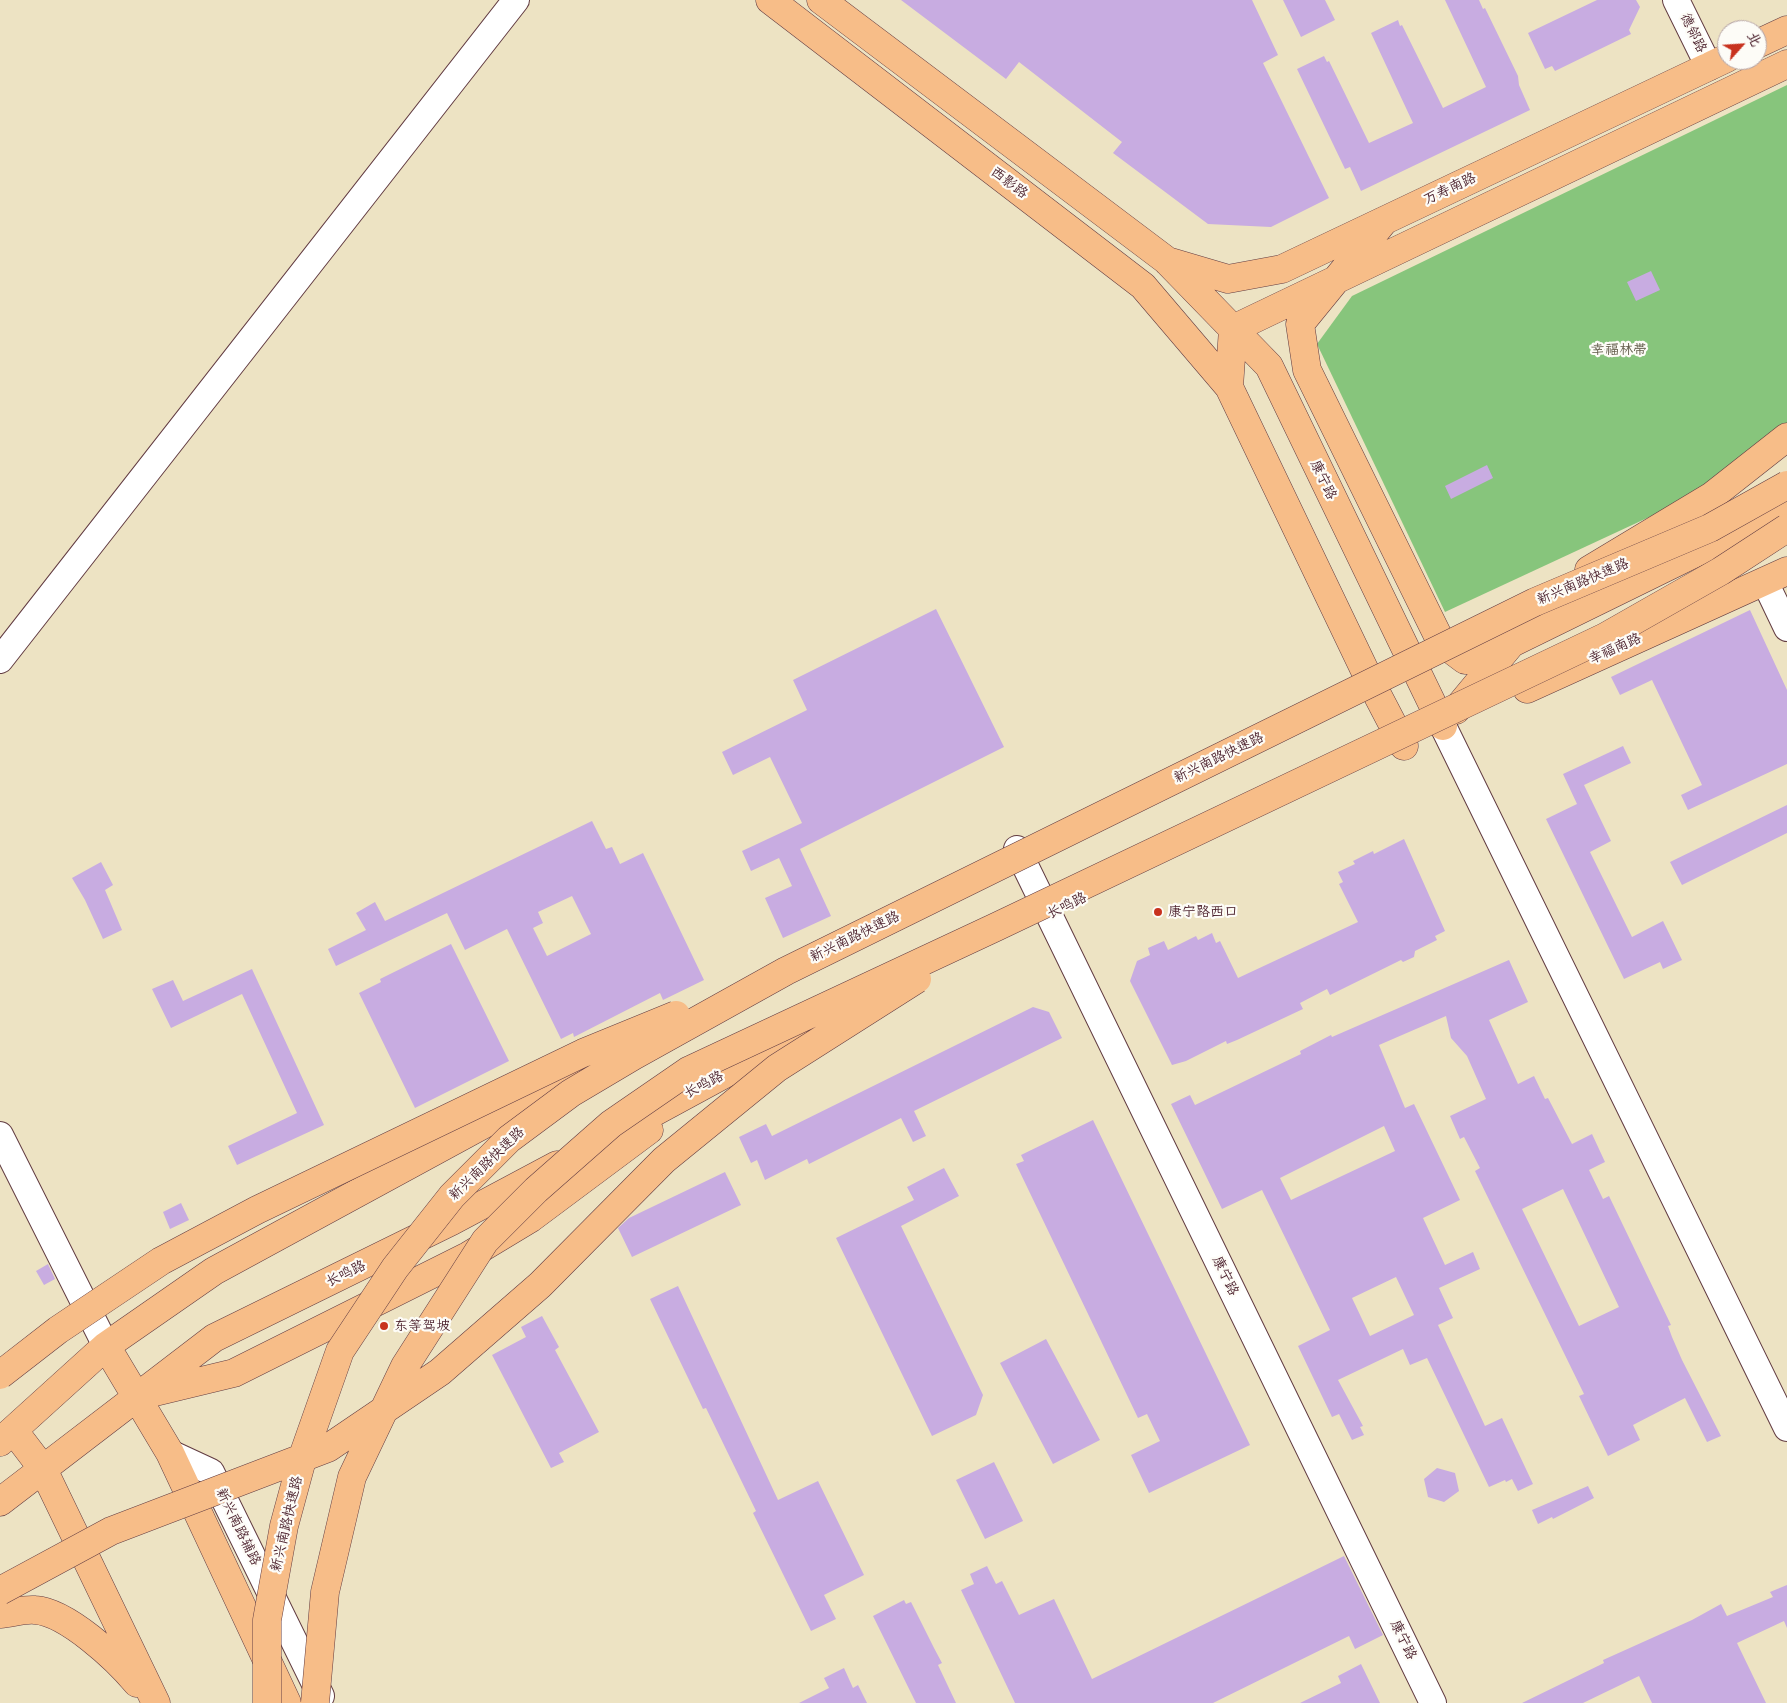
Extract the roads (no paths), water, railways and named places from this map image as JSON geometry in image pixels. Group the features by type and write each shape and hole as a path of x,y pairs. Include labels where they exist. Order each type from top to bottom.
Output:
{"main road":[{"name":"西影路","path":"770,0 1143,286 1229,387"},
{"path":"821,0 1166,260"},
{"path":"1767,39 1787,30"},
{"name":"万寿南路","path":"1166,260 1228,279 1282,269 1717,62"},
{"path":"1404,746 1367,675 1229,387 1233,329 1787,64"},
{"path":"1384,221 1300,324 1307,370 1441,642 1465,660 1510,644 1787,508"},
{"name":"康宁路","path":"1166,260 1269,366 1407,655 1443,726"},
{"path":"1535,602 1712,496 1787,438"},
{"name":"新兴南路快速路","path":"267,1703 267,1620 284,1526 303,1456 340,1351 395,1268 452,1196 509,1139 579,1088 786,971 1535,602 1710,528 1787,486"},
{"path":"1605,637 1721,571 1787,528"},
{"path":"315,1703 325,1592 352,1477 405,1366 449,1294 485,1241 536,1190 611,1124 688,1071 996,928 1787,551"},
{"name":"幸福南路","path":"1443,726 1776,576"},
{"path":"1443,726 1510,644"},
{"path":"155,1703 43,1469 7,1437 106,1346 214,1271 677,1019 1407,655"},
{"name":"长鸣路","path":"0,1502 214,1338 452,1221 725,1074 1048,915 1443,726"},
{"path":"0,1591 111,1531 328,1448 440,1372 540,1285 664,1160 777,1068 996,928"},
{"path":"0,1375 58,1330 161,1261 257,1210 582,1053 786,971"},
{"path":"136,1397 234,1373 491,1244 531,1218 725,1074"},
{"path":"106,1346 170,1453 287,1703"},
{"path":"0,1614 36,1610 70,1623 118,1661 155,1703"}],"street":[{"path":"0,660 516,0"},
{"name":"德邻路","path":"1676,0 1717,61"},
{"path":"1776,576 1787,628"},
{"path":"1443,726 1787,1428"},
{"name":"康宁路","path":"1017,850 1434,1703"},
{"path":"0,1134 106,1346"},
{"name":"新兴南路辅路","path":"170,1453 211,1472 324,1703"}],"place":[{"name":"康宁路西口","path":"1158,912"},
{"name":"东等驾坡","path":"384,1326"}],"park label":[{"name":"幸福林带","path":"1619,350"}]}
